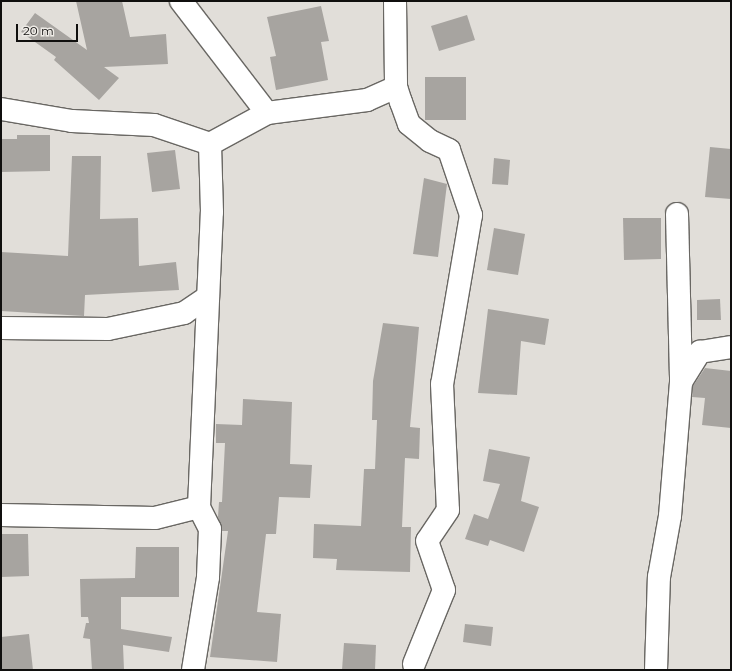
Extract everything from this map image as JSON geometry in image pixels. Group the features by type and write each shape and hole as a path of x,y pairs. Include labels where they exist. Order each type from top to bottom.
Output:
{"street":[{"path":"181,1 267,113"},
{"path":"395,1 396,87 410,124 430,141 449,150 471,215 442,384 448,510 427,540 444,590 414,664"},
{"path":"1,109 72,121 154,125 210,144 267,113 366,100 396,87"},
{"path":"193,670 208,577 210,529 199,507 208,298 210,144"},
{"path":"656,670 659,577 670,516 681,382 677,214"},
{"path":"1,328 108,329 184,313 208,298"},
{"path":"184,313 207,328"},
{"path":"681,382 700,352 731,347"},
{"path":"1,515 155,518 199,507"}],"building":[{"path":"76,1 122,1 130,37 166,34 168,64 104,67 119,78 99,100 54,60 56,57 21,32 35,13 87,50"},
{"path":"321,6 329,41 321,42 328,80 276,90 270,57 276,56 267,17"},
{"path":"467,15 475,40 439,51 431,26"},
{"path":"425,77 466,77 466,120 425,120"},
{"path":"17,135 50,135 50,171 1,172 1,139 17,139"},
{"path":"710,147 731,149 731,199 705,197"},
{"path":"175,150 180,189 152,192 147,153"},
{"path":"72,156 101,156 100,219 138,218 139,266 176,262 179,290 85,295 84,316 1,311 1,252 68,256"},
{"path":"494,158 510,160 508,185 492,184"},
{"path":"424,178 447,184 438,257 413,254"},
{"path":"623,218 661,218 661,259 624,260"},
{"path":"494,228 525,234 518,275 487,270"},
{"path":"720,299 721,320 697,320 697,300"},
{"path":"488,309 549,319 545,345 521,341 517,395 478,393"},
{"path":"383,323 419,327 410,427 420,428 419,459 405,458 402,527 411,527 410,572 336,570 337,559 313,558 314,524 361,526 364,469 375,469 377,420 372,420 373,381"},
{"path":"705,368 731,371 731,428 702,425 705,398 692,397 693,386"},
{"path":"243,399 292,402 290,464 312,465 310,498 279,497 276,534 266,534 257,612 281,614 277,662 210,657 228,531 222,531 218,517 219,502 222,502 225,443 216,443 216,424 242,425"},
{"path":"489,449 530,457 521,501 539,507 524,552 490,540 488,546 465,539 474,514 488,519 500,484 483,481"},
{"path":"1,534 28,534 29,576 1,577"},
{"path":"136,547 179,547 179,597 121,597 121,629 172,637 169,652 123,645 124,670 92,670 90,639 83,638 86,623 89,623 88,617 81,617 80,579 135,578"},
{"path":"465,624 493,627 491,646 463,642"},
{"path":"29,634 33,670 1,670 1,637"},
{"path":"344,643 376,645 375,670 342,670"}]}
